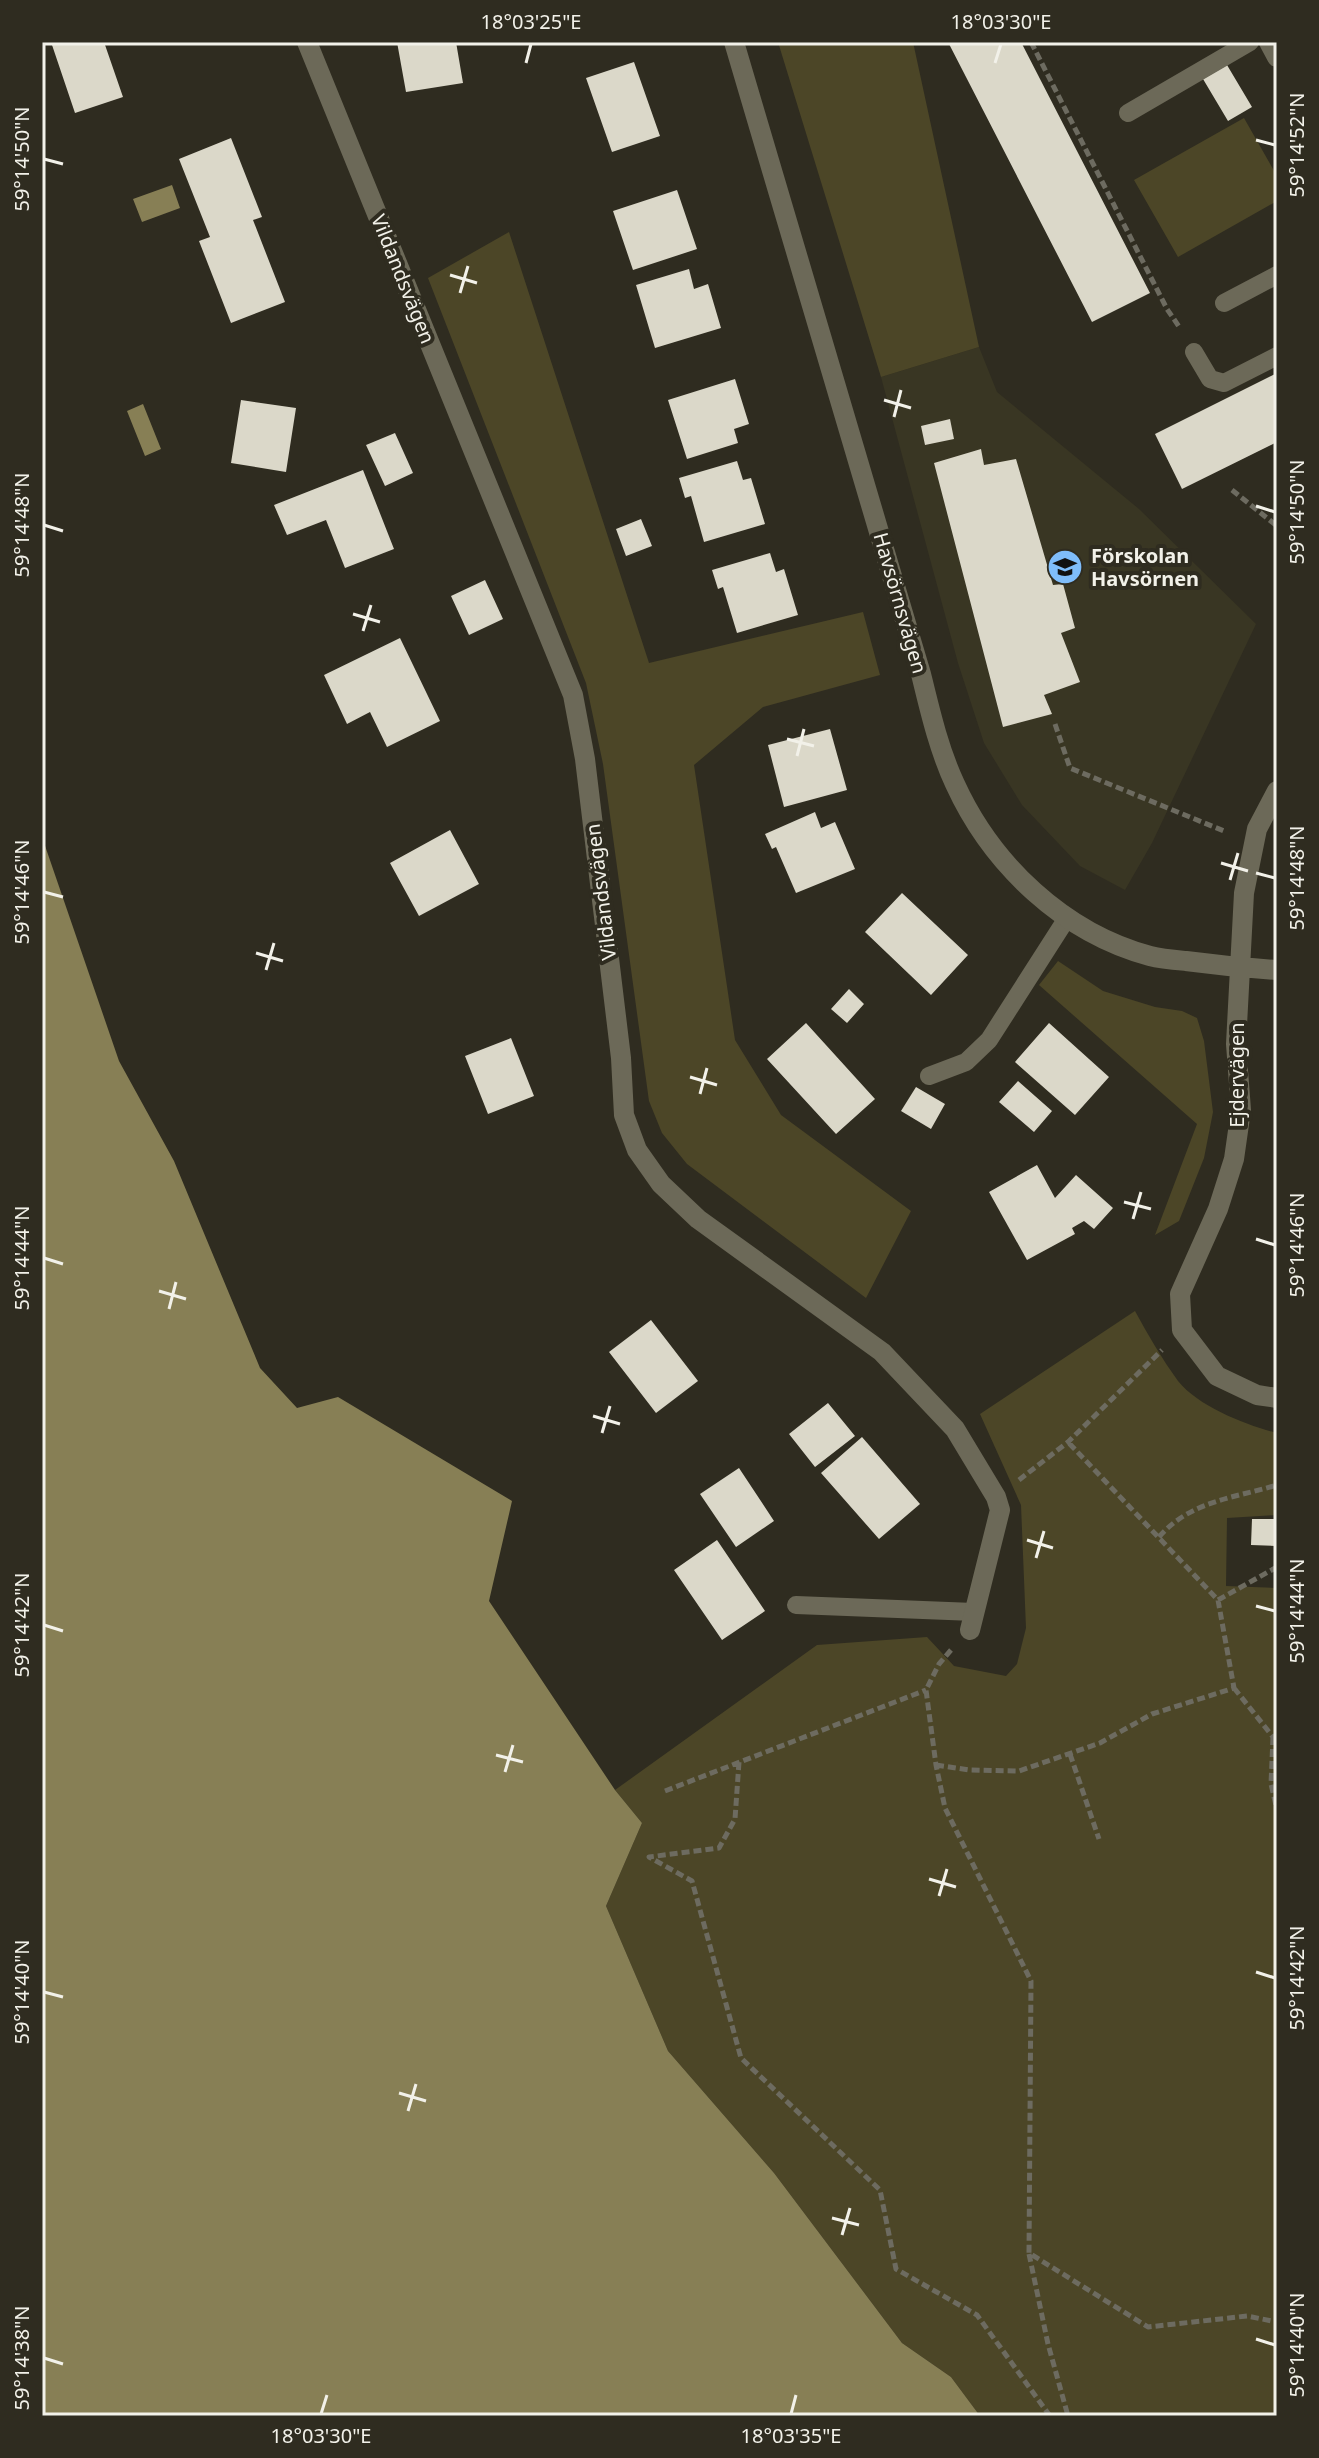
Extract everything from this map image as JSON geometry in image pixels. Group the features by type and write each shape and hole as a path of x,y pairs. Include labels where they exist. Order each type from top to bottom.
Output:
{"street":[{"name":"Vildandsvägen","path":"307,42 573,695 585,759 621,1058 624,1115 637,1150 661,1184 698,1219 882,1352 955,1429 996,1497"},
{"name":"Havsörnsvägen","path":"734,42 931,716 955,784 979,826 1010,867 1037,895 1086,931 1151,957 1277,970"},
{"path":"1269,42 1277,57"},
{"name":"Ejdervägen","path":"1182,1330 1180,1294 1218,1209 1234,1159 1241,1110 1236,1044 1244,893 1257,829 1277,791"},
{"path":"1182,1330 1217,1376 1257,1395 1277,1398"},
{"path":"972,1621 1000,1510 996,1497"}],"lane":[{"path":"1128,113 1250,42"},
{"path":"1224,303 1277,275"},
{"path":"1194,352 1210,379 1224,383 1277,356"},
{"path":"929,1076 966,1062 989,1040 1067,918"},
{"path":"796,1605 972,1621"}],"path":[{"path":"1031,42 1167,309 1194,352"},
{"path":"1232,490 1277,526"},
{"path":"1055,724 1070,768 1224,831"},
{"path":"996,1497 1068,1442 1182,1330"},
{"path":"1068,1442 1218,1600 1234,1688 1275,1737 1271,1784 1277,1810"},
{"path":"1159,1537 1170,1524 1186,1513 1213,1501 1243,1496 1277,1485"},
{"path":"1218,1600 1277,1567"},
{"path":"972,1621 939,1664 926,1690 945,1808 1031,1981 1029,2253 1048,2344 1068,2416"},
{"path":"936,1765 969,1770 1019,1771 1100,1743 1152,1714 1234,1688"},
{"path":"665,1791 926,1690"},
{"path":"1070,1754 1099,1839"},
{"path":"739,1762 735,1819 719,1848 649,1857 692,1881 741,2058 880,2190 896,2269 977,2315 1050,2416"},
{"path":"1029,2253 1148,2327 1247,2316 1277,2322"}],"shaded area":[{"path":"778,42 913,42 979,347 881,377"},
{"path":"1244,118 1277,176 1277,201 1178,257 1134,180"},
{"path":"172,185 180,208 142,222 133,199"},
{"path":"509,232 649,663 863,612 880,675 763,707 694,765 735,1040 781,1115 911,1211 866,1298 687,1164 662,1133 649,1101 603,764 586,683 428,278"},
{"name":"Förskolan Havsörnen","path":"979,347 997,392 1139,509 1256,624 1152,843 1125,890 1080,866 1022,805 984,743 958,663 881,377"},
{"path":"143,404 161,449 145,456 127,411"},
{"path":"42,837 119,1061 174,1161 260,1368 297,1408 338,1397 512,1501 489,1601 615,1790 642,1823 606,1906 668,2051 774,2173 902,2343 951,2377 980,2416 42,2416"},
{"path":"1058,961 1103,991 1155,1007 1182,1011 1197,1018 1204,1041 1213,1112 1204,1158 1179,1221 1155,1235 1197,1124 1039,985"},
{"path":"1135,1311 1166,1364 1187,1390 1224,1414 1277,1433 1277,1515 1227,1518 1226,1586 1277,1588 1277,2416 980,2416 951,2377 902,2343 774,2173 668,2051 606,1906 642,1823 615,1790 817,1645 927,1637 954,1666 1006,1676 1017,1664 1026,1628 1021,1505 980,1414"}],"building":[{"path":"51,42 104,42 123,97 75,113"},
{"path":"397,42 456,42 463,83 406,92"},
{"path":"948,42 1021,42 1150,293 1092,322"},
{"path":"634,62 660,136 612,152 586,78"},
{"path":"1227,65 1252,107 1228,121 1203,79"},
{"path":"231,138 262,217 253,220 285,302 231,323 199,241 210,237 179,159"},
{"path":"677,190 697,249 633,270 613,211"},
{"path":"689,269 694,289 708,284 721,328 655,348 636,285"},
{"path":"1277,373 1277,442 1182,489 1155,434"},
{"path":"735,379 749,424 734,429 738,443 687,459 668,400"},
{"path":"241,400 296,408 286,472 231,463"},
{"path":"950,419 954,439 925,445 921,426"},
{"path":"395,433 413,473 385,486 366,445"},
{"path":"981,449 984,465 1016,459 1053,585 1063,584 1075,628 1061,633 1080,682 1044,695 1052,714 1003,727 934,463"},
{"path":"737,461 743,480 751,478 765,524 704,542 691,496 685,498 679,478"},
{"path":"363,470 394,549 345,568 326,520 287,535 274,505"},
{"path":"641,519 652,546 626,556 616,529"},
{"path":"770,553 776,572 784,569 798,615 737,633 723,587 718,589 712,570"},
{"path":"485,580 503,619 469,635 451,596"},
{"path":"400,638 440,721 387,747 370,712 347,724 324,675"},
{"path":"830,729 847,790 784,807 768,745"},
{"path":"815,812 821,828 835,822 855,869 796,893 776,847 772,849 765,834"},
{"path":"450,830 479,884 419,916 390,863"},
{"path":"902,893 968,955 931,995 865,932"},
{"path":"849,989 864,1004 847,1023 831,1009"},
{"path":"806,1023 875,1099 836,1134 767,1059"},
{"path":"1049,1023 1109,1077 1075,1115 1015,1062"},
{"path":"511,1038 534,1096 488,1114 465,1056"},
{"path":"1018,1081 1052,1111 1034,1132 999,1102"},
{"path":"916,1087 945,1104 931,1129 901,1111"},
{"path":"1037,1165 1055,1198 1076,1175 1113,1208 1094,1229 1084,1221 1072,1228 1075,1234 1027,1260 989,1192"},
{"path":"651,1320 698,1381 656,1413 609,1352"},
{"path":"828,1403 855,1436 815,1467 789,1434"},
{"path":"862,1437 920,1504 879,1539 821,1473"},
{"path":"739,1468 774,1521 736,1547 700,1494"},
{"path":"1252,1519 1277,1519 1276,1546 1251,1545"},
{"path":"717,1540 765,1611 722,1640 674,1570"}],"place":[{"name":"Förskolan Havsörnen","path":"1065,567"}]}
